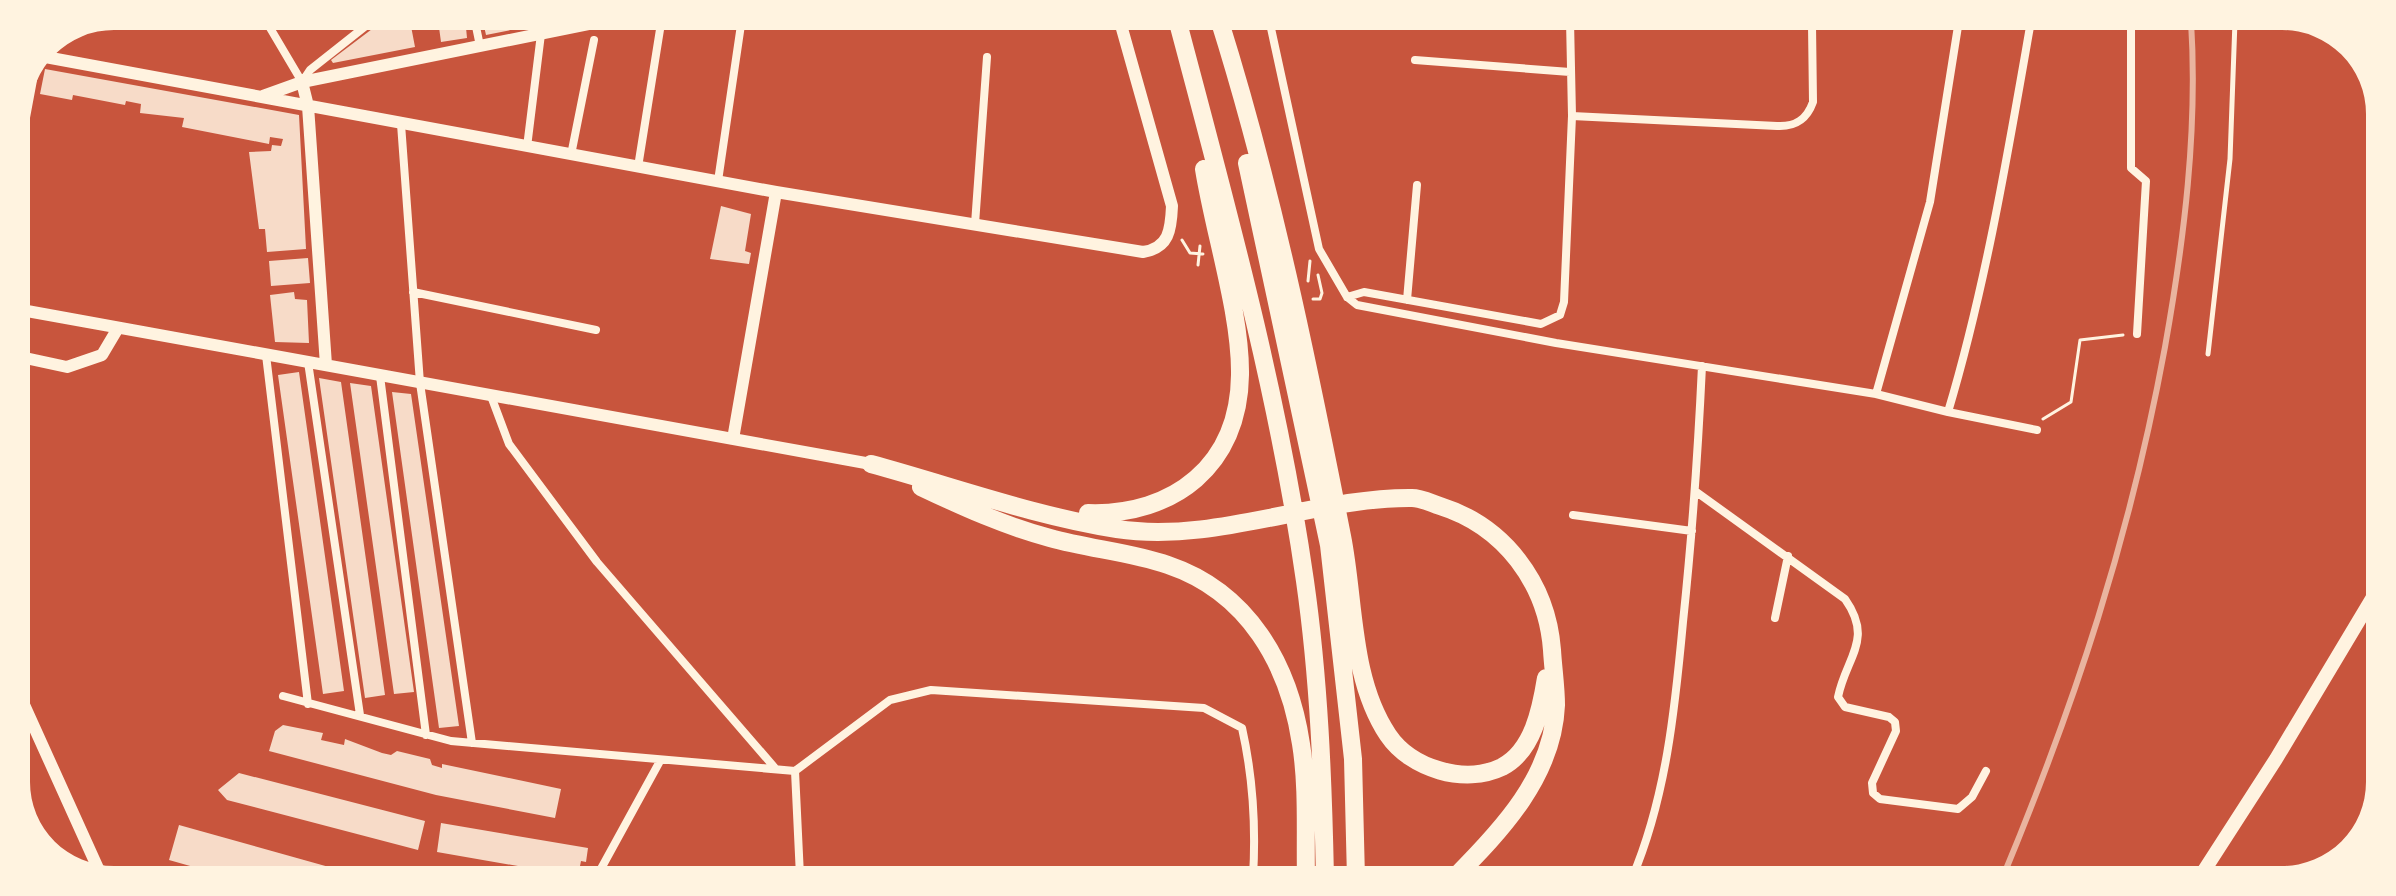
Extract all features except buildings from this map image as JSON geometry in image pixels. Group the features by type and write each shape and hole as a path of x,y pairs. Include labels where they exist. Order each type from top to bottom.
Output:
{"highway":[{"path":"1180,30 1270,391 1305,581 1323,762 1325,866"},
{"path":"1213,30 1260,213 1329,545 1353,759 1356,866"},
{"path":"1222,30 1272,208 1343,540 1353,618 1368,696 1389,737 1435,769 1447,773 1460,776 1502,767 1519,753 1532,732 1542,706 1551,644"},
{"path":"1047,512 1111,514 1175,496 1199,478 1218,455 1228,433 1240,375 1233,316 1213,226 1189,64"},
{"path":"871,464 1118,529 1169,532 1414,497 1477,521 1503,542 1524,568 1541,601 1551,644 1556,705 1549,747 1534,783 1509,819 1465,866"},
{"path":"871,464 996,521 1048,538 1165,563 1219,588 1243,610 1261,633 1276,662 1301,745 1306,866"}],"main road":[{"path":"2207,866 2276,759 2366,609"}],"street":[{"path":"271,30 302,82 308,106 326,365"},
{"path":"302,82 310,70 361,30"},
{"path":"477,30 480,46"},
{"path":"259,97 302,82 560,30"},
{"path":"638,167 660,30"},
{"path":"718,181 740,30"},
{"path":"51,58 776,192 1143,252 1157,250 1169,236 1172,206 1122,30"},
{"path":"1271,30 1319,249 1347,297 1357,305 1876,394 2037,430"},
{"path":"1347,297 1364,292 1541,324 1560,315 1564,302 1572,116 1570,30"},
{"path":"1572,116 1777,126 1796,124 1810,111 1813,102 1812,30"},
{"path":"1876,394 1930,202 1957,30"},
{"path":"1948,412 1965,356 2029,30"},
{"path":"2131,30 2131,168 2146,181 2137,334"},
{"path":"527,147 541,34"},
{"path":"571,155 594,40"},
{"path":"975,224 987,57"},
{"path":"1415,60 1570,72"},
{"path":"401,124 420,383 472,743"},
{"path":"1407,300 1417,185"},
{"path":"733,439 776,192"},
{"path":"413,292 596,330"},
{"path":"30,312 871,464"},
{"path":"30,359 67,367 102,355 118,328"},
{"path":"266,355 308,704"},
{"path":"308,362 360,715"},
{"path":"1637,866 1647,844 1674,721 1692,531 1702,366"},
{"path":"380,376 426,735"},
{"path":"491,396 509,444 597,562 776,768"},
{"path":"1695,491 1845,599 1855,613 1857,651 1838,697 1845,707 1889,717 1895,722 1896,731 1872,783 1873,793 1880,799 1958,809 1972,797 1986,771"},
{"path":"1573,515 1692,531"},
{"path":"1775,618 1788,556"},
{"path":"283,696 426,735 472,743 795,771 890,700 931,690 1204,708 1242,728 1250,763 1253,866"},
{"path":"30,718 96,864"},
{"path":"602,866 660,761"},
{"path":"795,771 800,866"}],"lane":[{"path":"2208,354 2230,159 2235,30"}],"path":[{"path":"1198,265 1201,238"},
{"path":"1315,300 1309,293 1310,257 1319,249"},
{"path":"2037,430 2045,416 2058,413 2071,402 2080,340 2137,334"}],"railway":[{"path":"2007,866 2054,748 2098,618 2118,552 2151,417 2172,307 2188,185 2193,103 2191,30"}]}
